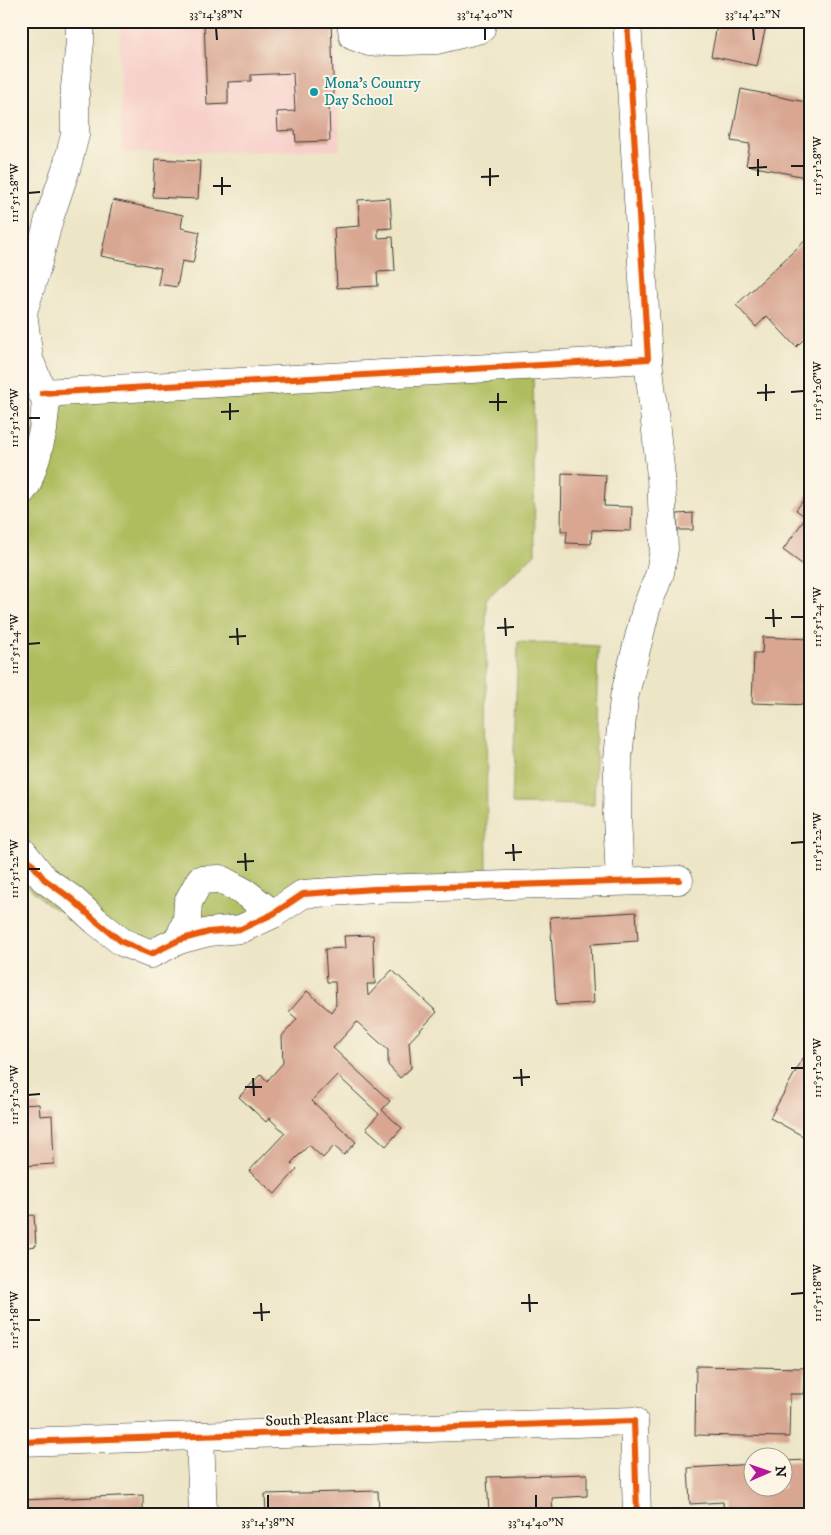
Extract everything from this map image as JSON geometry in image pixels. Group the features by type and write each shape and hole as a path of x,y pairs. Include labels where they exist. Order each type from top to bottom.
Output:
{"street":[{"path":"21,492 29,478 41,437 46,401 29,359 23,312 75,135 75,87 80,42 80,21"},
{"path":"351,21 352,36 369,42 437,40 481,29 482,21"},
{"path":"620,881 617,815 618,759 624,698 646,609 660,573 664,549 661,476 648,359 627,21"},
{"path":"42,393 648,359"},
{"path":"21,850 44,879 73,900 122,942 151,954 179,940 209,932 241,928 273,914 303,894 374,889 679,880"},
{"path":"179,940 187,920 188,902 200,880 220,879 246,894 273,914"},
{"name":"South Pleasant Place","path":"21,1442 634,1421 637,1514"},
{"path":"200,1436 204,1514"}],"shaded area":[{"path":"119,21 335,21 340,150 122,153"}],"green space":[{"path":"533,366 535,554 486,599 487,885 303,894 151,954 46,904 21,879 21,491 42,393"},
{"path":"518,642 598,646 594,805 512,804"}],"building":[{"name":"Mona's Country Day School","path":"204,21 331,21 334,103 329,104 330,141 296,142 295,130 278,131 277,112 295,111 293,73 251,75 251,81 228,82 228,104 207,105"},
{"path":"718,21 767,21 757,66 711,56"},
{"path":"741,89 810,103 810,178 746,165 750,144 731,141"},
{"path":"155,159 200,161 198,199 153,197"},
{"path":"390,198 392,228 378,229 378,238 393,237 395,271 377,272 378,286 337,288 334,228 360,226 358,200"},
{"path":"113,200 183,215 181,228 200,232 193,263 182,261 177,287 158,284 161,268 101,256"},
{"path":"810,236 810,333 796,347 767,316 756,327 736,305"},
{"path":"562,473 606,475 604,506 632,507 631,531 592,530 591,544 566,543 567,531 561,531"},
{"path":"810,491 810,570 783,550 806,517 796,510"},
{"path":"693,513 693,530 677,530 677,514"},
{"path":"763,637 810,639 810,705 752,703 754,653 762,653"},
{"path":"636,912 638,941 591,944 594,1003 556,1005 550,917"},
{"path":"373,935 375,984 367,984 368,996 392,970 437,1012 409,1042 411,1068 400,1078 388,1065 388,1050 357,1022 333,1048 390,1101 382,1110 402,1128 386,1146 366,1128 379,1114 337,1075 312,1101 356,1142 344,1155 334,1146 323,1158 309,1145 291,1163 297,1169 275,1194 249,1171 285,1133 269,1118 266,1122 239,1097 261,1074 267,1081 283,1063 282,1036 297,1019 289,1012 307,991 331,1012 336,1005 335,982 327,982 325,949 345,948 344,936"},
{"path":"803,1058 810,1062 810,1140 770,1118"},
{"path":"39,1104 40,1116 52,1115 54,1164 21,1166 21,1105"},
{"path":"34,1215 36,1246 21,1248 21,1216"},
{"path":"696,1366 805,1368 804,1394 790,1394 789,1437 695,1435"},
{"path":"810,1460 810,1489 806,1489 808,1514 724,1514 723,1502 690,1504 688,1468 744,1465 744,1498 794,1498 794,1461"},
{"path":"587,1474 587,1496 552,1498 553,1514 489,1514 487,1477"},
{"path":"378,1491 379,1514 266,1514 265,1494"},
{"path":"143,1495 143,1514 21,1514 21,1500"}],"cycle path":[{"path":"42,393 648,359 627,21"},
{"path":"21,850 44,879 73,900 122,942 151,954 179,940 209,932 241,929 273,914 303,894 374,889 679,880"},
{"path":"21,1442 634,1421 637,1514"}],"place":[{"name":"Mona's Country Day School","path":"314,92"}]}
